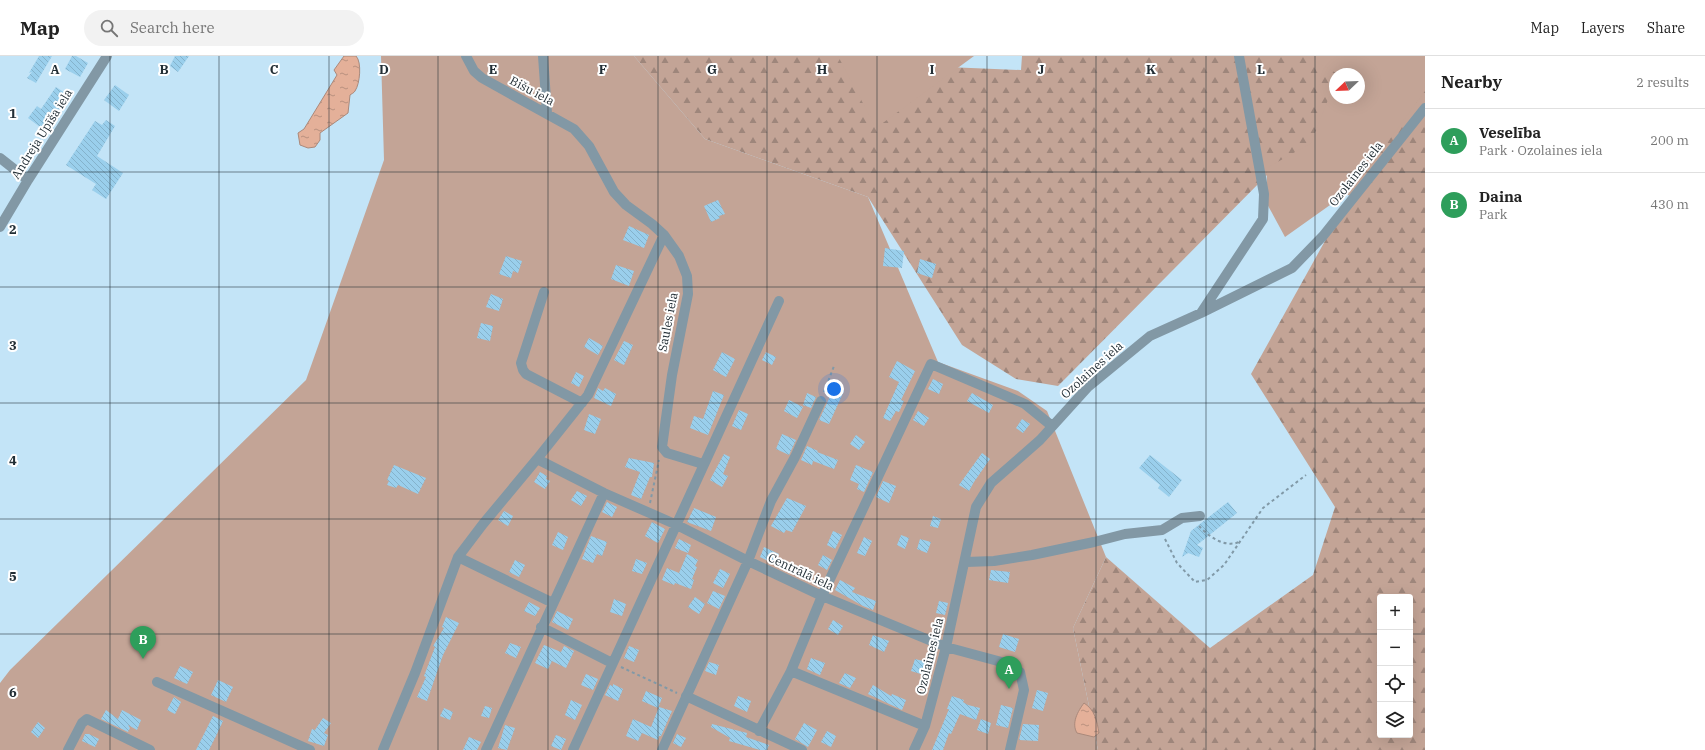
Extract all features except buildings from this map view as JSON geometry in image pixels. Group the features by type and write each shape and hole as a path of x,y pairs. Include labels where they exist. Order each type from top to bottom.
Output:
{"street":[{"name":"Andreja Upīša iela","path":"0,227 107,56"},
{"name":"Bišu iela","path":"466,56 474,71 482,78 574,129"},
{"path":"543,56 547,113"},
{"path":"1201,313 1263,218 1264,194 1238,56"},
{"name":"Ozolaines iela","path":"914,750 925,726 946,647 966,562 976,507 991,483 1040,440 1088,387 1150,336 1201,313 1292,268 1323,236 1425,108"},
{"name":"Saules iela","path":"574,129 589,146 614,192 626,205 664,235 679,256 687,276 688,294 672,375 662,447"},
{"path":"0,158 28,180"},
{"path":"383,750 415,673 458,557 588,395 664,235"},
{"path":"544,292 521,363 522,370 526,374 582,403"},
{"path":"573,750 779,301"},
{"path":"759,730 791,671 822,596 931,364 1025,404 1052,426"},
{"path":"662,750 748,561 771,501 795,457 821,401"},
{"path":"662,447 667,453 703,464"},
{"name":"Centrālā iela","path":"537,460 604,493 677,525 822,596 946,647 1009,664 1020,672 1024,690 1010,750"},
{"path":"486,750 541,627 604,493"},
{"path":"966,562 994,561 1032,555 1125,534 1162,530 1182,518 1196,516"},
{"path":"458,557 553,603"},
{"path":"541,627 612,663"},
{"path":"791,671 925,726"},
{"path":"157,682 310,750"},
{"path":"686,696 802,750"},
{"path":"68,750 82,723 87,719 150,750"}],"path":[{"path":"821,401 834,366"},
{"path":"648,512 662,447"},
{"path":"1162,530 1167,546 1177,563 1195,582 1207,580 1224,565 1264,508 1306,475"},
{"path":"1196,516 1203,530 1219,542 1232,545 1240,542"},
{"path":"612,663 686,696"}],"green space":[{"path":"381,56 634,56 705,139 868,197 938,362 1018,391 1047,411 1106,557 1073,628 1098,750 0,750 0,683 10,670 306,380 384,160"},
{"path":"634,56 865,56 877,64 1021,70 1022,56 1425,56 1425,750 1098,750 1073,628 1106,557 1210,648 1313,575 1335,507 1251,374 1350,196 1279,163 1058,386 1016,379 962,345 868,197 705,139"},
{"path":"838,56 974,56 876,128"},
{"path":"1306,56 1425,56 1425,91 1354,188 1285,237 1266,202 1267,168 1311,143 1329,97 1329,104 1365,104 1365,68 1329,69"}],"water":[{"path":"344,56 356,56 360,68 357,88 355,92 350,95 348,113 320,133 320,140 315,147 308,148 300,145 298,133 304,129 337,75 334,70"},
{"path":"1084,703 1091,709 1096,720 1099,733 1094,737 1077,733 1075,729 1076,717"}],"place":[{"name":"Daina","path":"143,659"},
{"name":"Veselība","path":"1009,689"}]}
